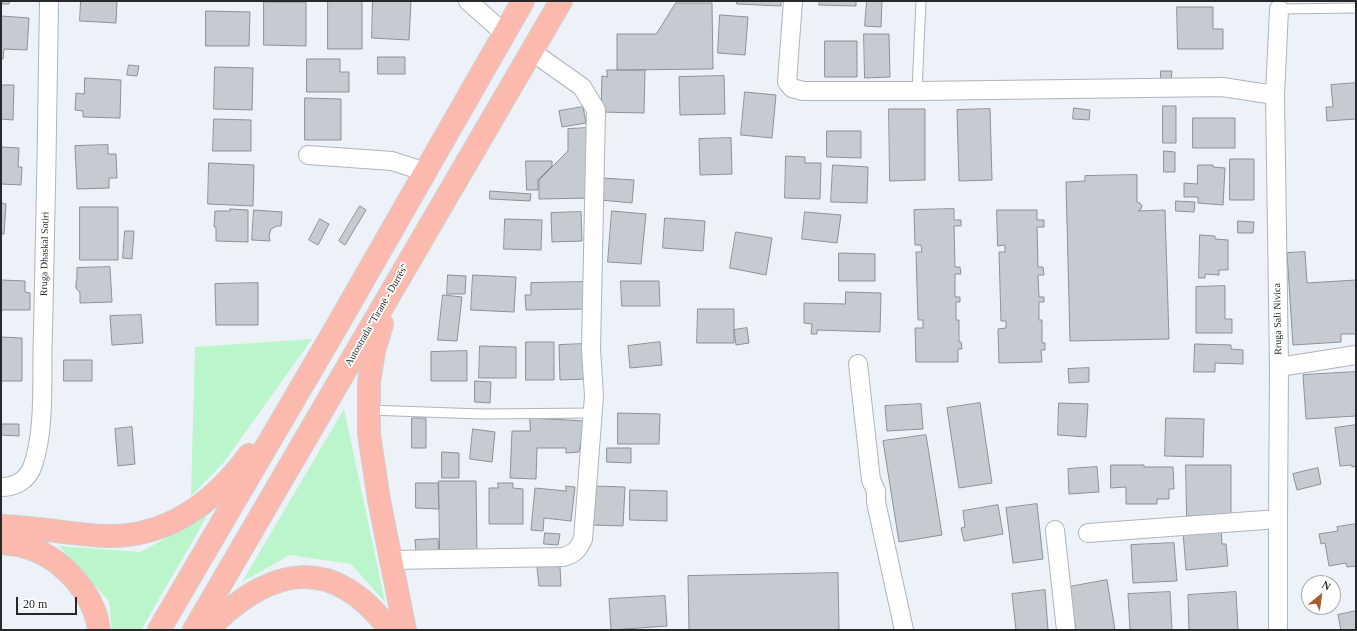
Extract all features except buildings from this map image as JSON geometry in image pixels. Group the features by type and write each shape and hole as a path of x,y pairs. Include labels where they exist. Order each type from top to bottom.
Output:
{"highway":[{"path":"160,630 426,172 523,1"},
{"name":"Autostrada \"Tiranë - Durrës\"","path":"194,630 561,1"},
{"path":"392,290 374,351 369,382 368,410 369,434 379,500 405,630"},
{"path":"1,526 18,526 104,536 140,534 158,529 192,512 223,486 246,459 260,440 304,366 337,326"},
{"path":"1,543 23,546 47,556 66,569 79,584 90,601 99,630"},
{"path":"207,630 229,610 253,592 283,580 300,577 326,580 348,589 367,603 390,630"}],"street":[{"name":"Rruga Dhaskal Sotiri","path":"1,487 19,484 29,474 37,450 40,422 45,270 49,1"},
{"path":"468,1 504,33"},
{"path":"792,1 786,82 792,88 803,91 1222,87 1274,95"},
{"name":"Rruga Sali Nivica","path":"1278,630 1279,367 1274,95 1279,5"},
{"path":"391,560 563,557 572,554 579,548 582,539 594,396 591,348 596,110 582,87 531,51"},
{"path":"308,154 392,161 426,172"},
{"path":"1279,367 1356,355"},
{"path":"858,364 871,480 876,491 876,502 881,517 904,630"},
{"path":"1088,533 1278,518"},
{"path":"1055,530 1066,630"}],"lane":[{"path":"917,91 921,1"},
{"path":"1279,5 1356,8"},
{"path":"368,410 482,414 593,413"}],"green space":[{"path":"312,339 224,462 191,496 195,347"},
{"path":"344,409 385,602 351,564 290,555 242,582"},
{"path":"207,516 141,630 112,630 109,601 59,546 140,552"}]}
